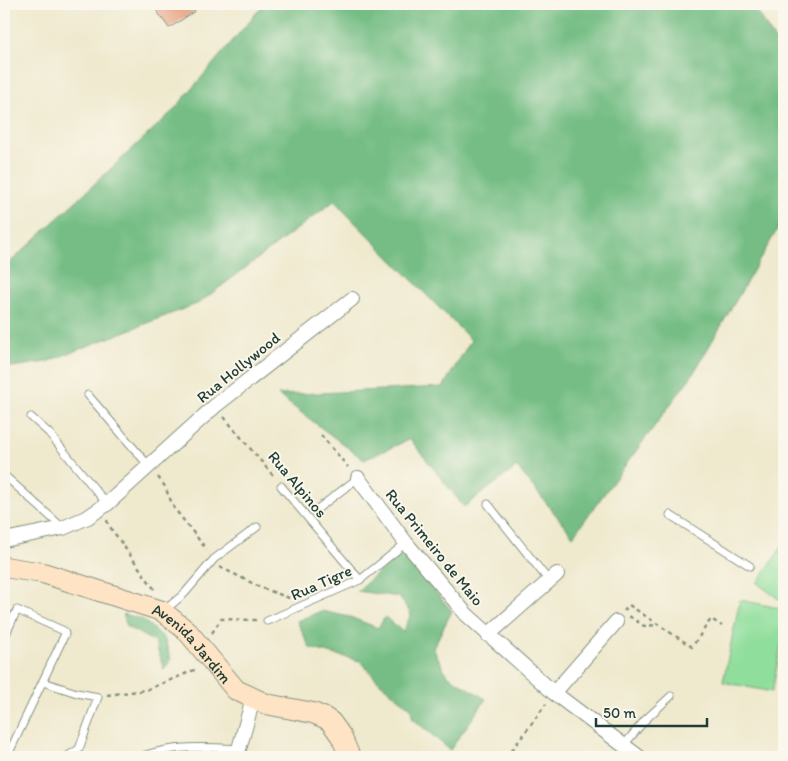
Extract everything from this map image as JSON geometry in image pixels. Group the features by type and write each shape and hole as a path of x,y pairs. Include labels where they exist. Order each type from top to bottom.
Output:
{"street":[{"name":"Rua Hollywood","path":"4,540 63,528 88,517 107,504 215,406 352,299"},
{"name":"Rua Primeiro de Maio","path":"358,478 406,543 466,614 554,693 639,757"},
{"name":"Avenida Jardim","path":"4,567 43,574 162,612 187,631 236,690 266,704 313,713 325,718 331,722 341,736 350,757"},
{"path":"488,635 553,578"},
{"path":"554,693 616,622"},
{"path":"236,753 253,699"}],"lane":[{"path":"88,395 149,466"},
{"path":"31,417 49,433 107,504"},
{"path":"4,476 63,528"},
{"path":"316,510 358,478"},
{"name":"Rua Alpinos","path":"282,486 360,580"},
{"path":"488,504 553,578"},
{"path":"670,515 750,566"},
{"path":"162,612 185,593 214,559 257,527"},
{"name":"Rua Tigre","path":"267,621 360,580 406,543"},
{"path":"4,638 17,610 64,631 65,636 7,757"},
{"path":"43,682 77,693 98,696 79,749 66,757"},
{"path":"624,745 645,720 671,696"},
{"path":"140,757 156,751 185,747 236,753"}],"path":[{"name":"Rua Alpinos","path":"215,406 282,486"},
{"path":"321,435 358,478"},
{"path":"107,504 108,524 156,592"},
{"path":"658,625 644,626 624,612 629,605 692,647 711,619 722,626"},
{"path":"221,618 267,621"},
{"path":"98,696 146,690 212,662"},
{"path":"507,757 554,693"}],"green space":[{"path":"264,4 752,4 784,55 784,218 693,374 573,536 517,467 464,507 410,439 364,460 278,395 443,387 471,340 334,201 199,303 46,362 4,368 4,268 173,111"},
{"path":"784,544 784,603 757,583"},
{"path":"401,553 452,611 433,648 447,675 486,699 450,750 412,718 412,709 378,681 360,661 310,648 297,621 321,611 350,617 378,628 385,617 403,632 411,614 399,597 357,591"},
{"path":"740,600 784,609 784,630 772,692 723,682"},
{"path":"123,614 142,619 164,638 171,659 164,670 155,642 127,627"}],"building":[{"path":"152,4 189,4 195,11 169,28"}]}
